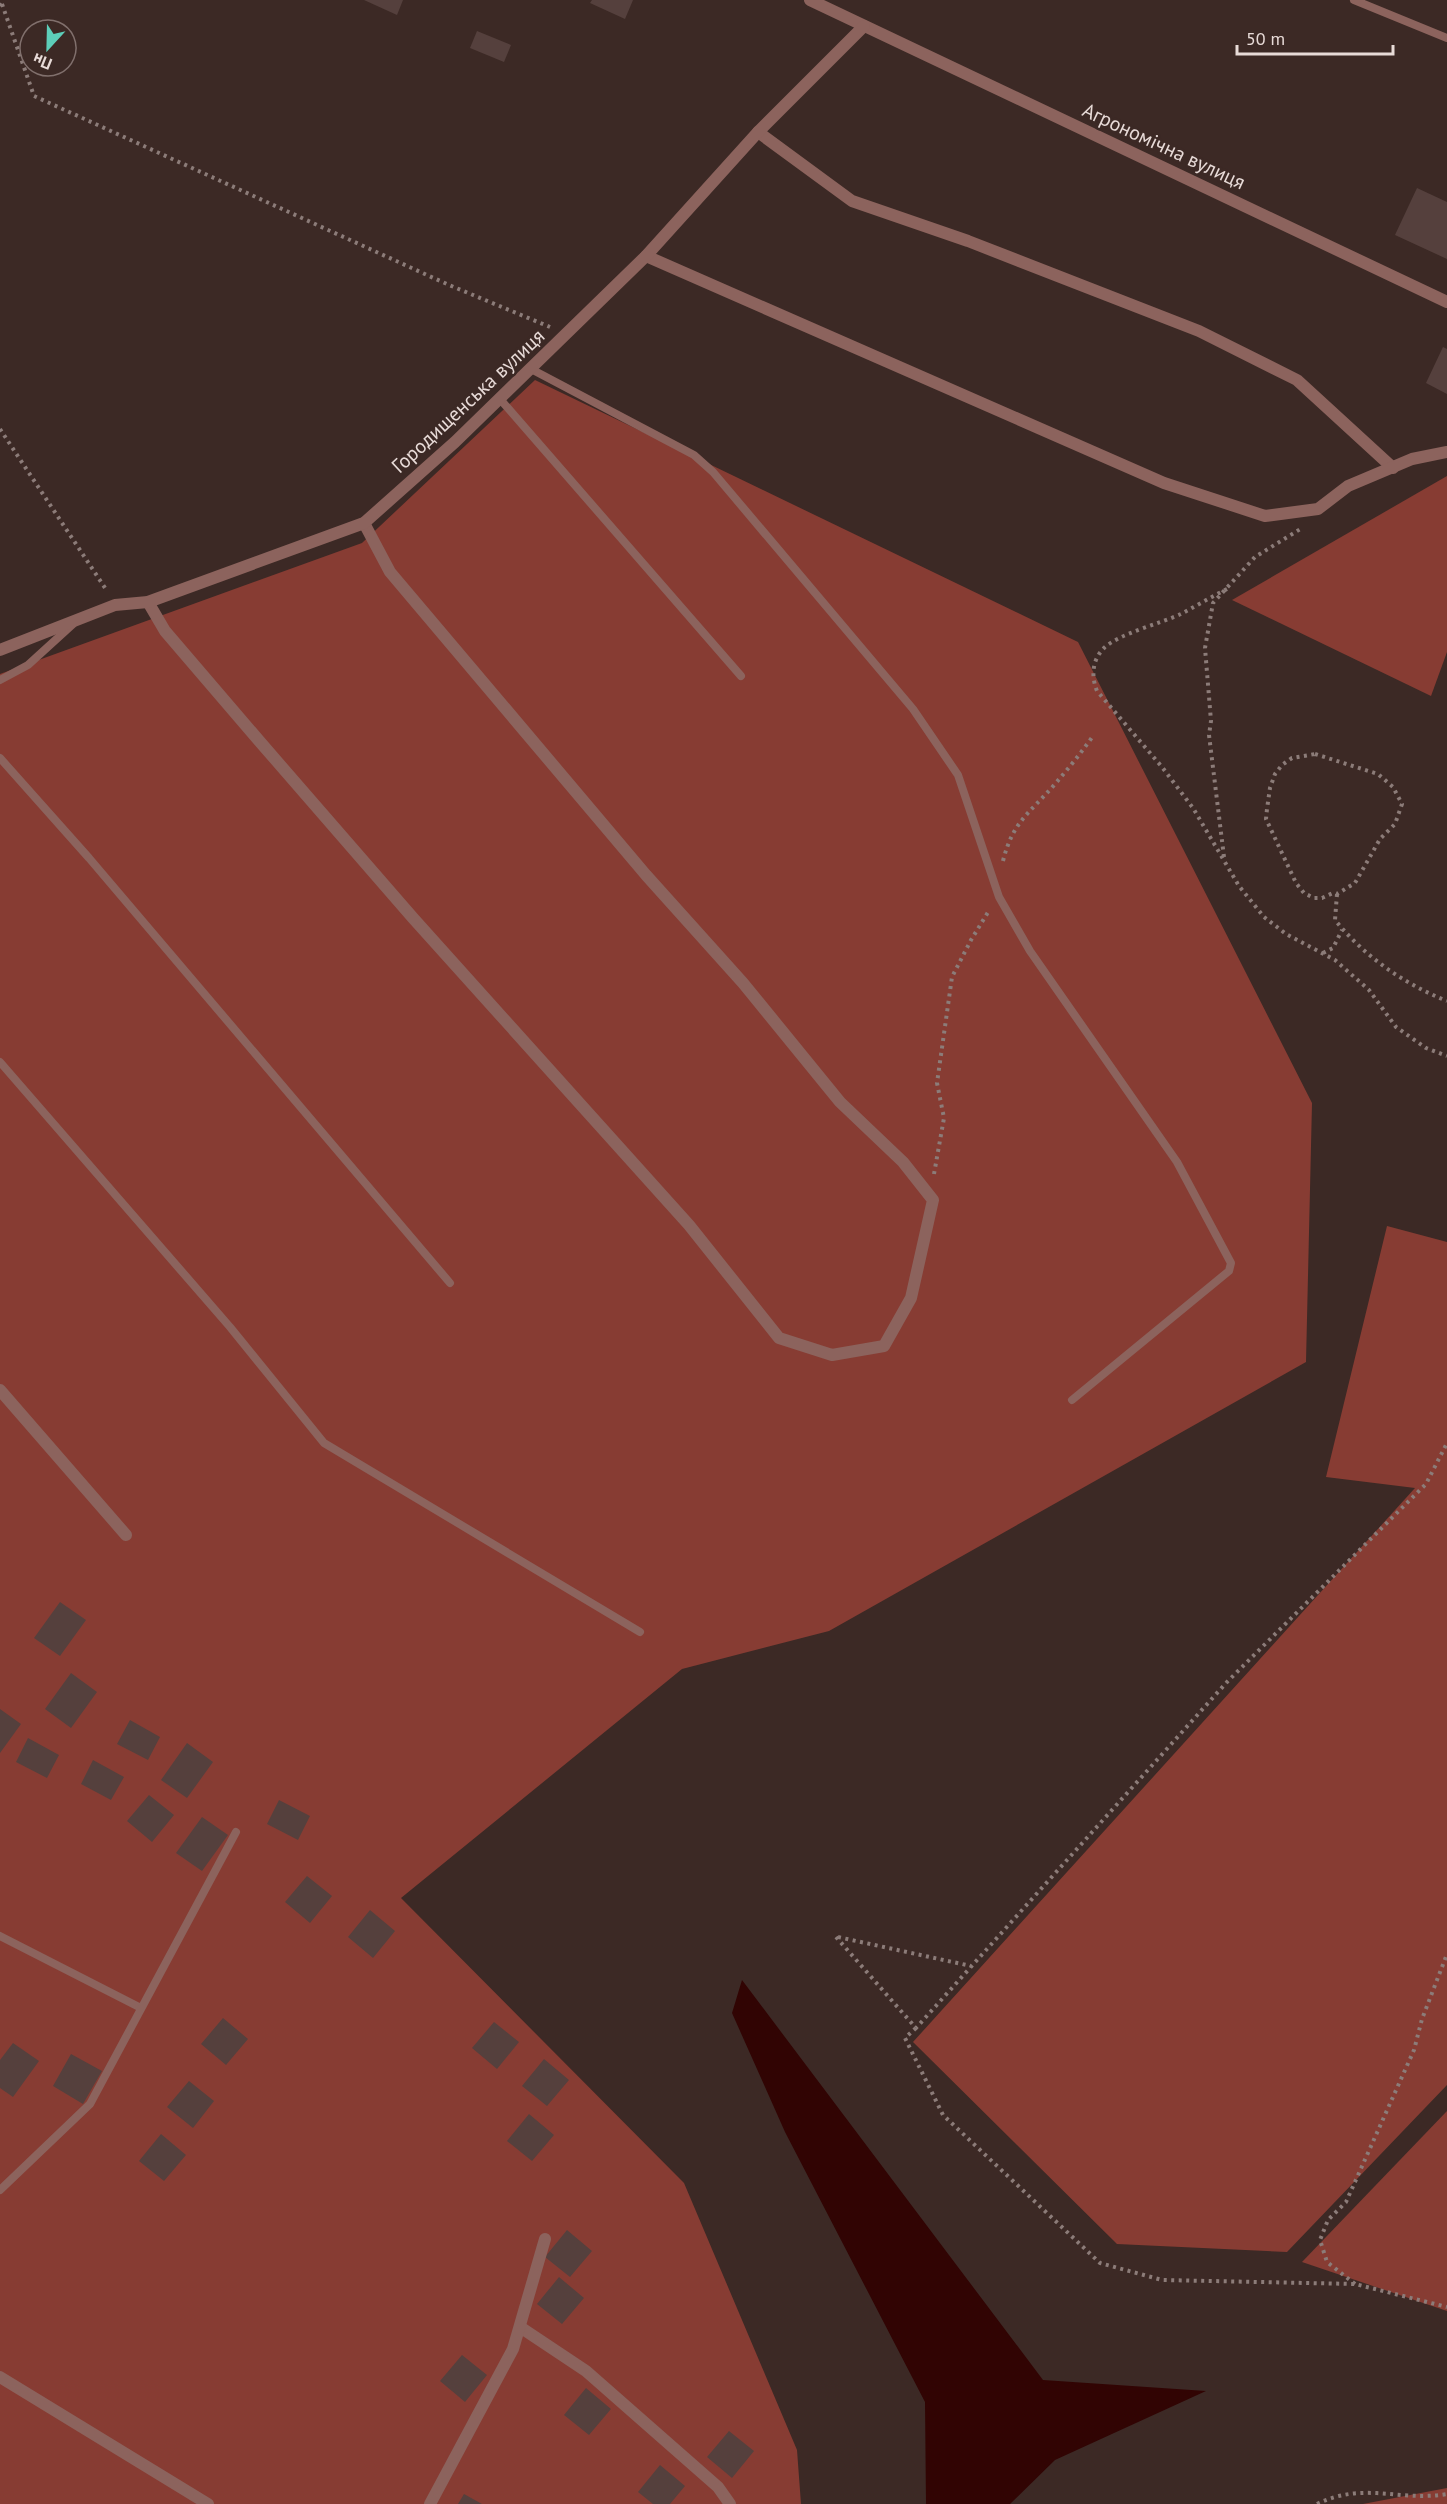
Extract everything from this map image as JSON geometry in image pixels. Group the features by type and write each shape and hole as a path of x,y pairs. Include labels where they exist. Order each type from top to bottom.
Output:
{"street":[{"name":"Агрономічна вулиця","path":"810,0 834,4 864,26 1447,302"},
{"name":"Городищенська вулиця","path":"0,650 115,605 148,602 364,523 500,399 646,256 758,132 864,26"},
{"path":"758,132 852,201 968,242 1199,331 1297,380 1335,413 1365,445 1393,468"},
{"path":"646,256 1164,483 1265,516 1318,508 1348,486 1412,459 1447,452"},
{"path":"148,602 165,631 246,726 421,926 689,1225 779,1338 832,1355 884,1346 911,1298 933,1200 903,1162 840,1101 743,983 646,875 390,572 364,523"},
{"path":"0,1390 126,1535"},
{"path":"430,2504 513,2349 545,2239"},
{"path":"520,2327 586,2371 718,2487 730,2504"},
{"path":"0,2377 208,2504"}],"lane":[{"path":"1354,0 1447,38"},
{"path":"531,369 694,455 712,472 913,709 958,775 999,897 1030,951 1177,1162 1231,1263 1229,1271 1072,1400"},
{"path":"500,399 741,676"},
{"path":"0,680 28,665 77,620"},
{"path":"0,758 97,867 450,1283"},
{"path":"0,1062 223,1318 324,1443 640,1632"},
{"path":"0,2190 90,2104 236,1832"},
{"path":"0,1936 141,2008"}],"path":[{"path":"2,3 34,96 449,285 567,334"},
{"path":"0,429 115,605"},
{"path":"1224,861 1209,735 1211,721 1205,648 1213,603 1255,557 1300,529 1318,508"},
{"path":"1227,589 1181,614 1110,643 1097,657 1093,676 1099,694 1162,767 1193,808 1239,886 1264,917 1286,934 1335,960 1369,990 1396,1027 1421,1045 1447,1056"},
{"path":"1002,866 1008,843 1021,819 1057,782 1093,736"},
{"path":"1315,754 1378,774 1393,787 1401,804 1395,824 1380,839 1355,883 1337,894 1314,898 1304,893 1296,883 1266,819 1268,798 1275,774 1292,758 1315,754"},
{"path":"1337,894 1335,920 1342,929 1380,964 1421,991 1447,1001"},
{"path":"929,1195 944,1118 937,1083 952,976 971,940 999,897"},
{"path":"1323,953 1334,948 1342,929"},
{"path":"1447,1443 1426,1484 1227,1682 905,2038 943,2115 1100,2263 1162,2280 1355,2284 1447,2307"},
{"path":"916,2028 836,1937 972,1966"},
{"path":"1355,2284 1327,2262 1320,2240 1328,2220 1346,2202 1409,2061 1422,2019 1447,1954"},
{"path":"1317,2504 1355,2492 1416,2497 1447,2494"}],"shaded area":[{"path":"535,380 1078,642 1312,1103 1306,1362 829,1631 682,1669 401,1898 684,2183 797,2450 801,2504 0,2504 0,674 362,543"},
{"path":"1447,476 1447,652 1431,696 1232,600"},
{"path":"1387,1226 1447,1242 1447,2085 1287,2252 1117,2244 913,2042 1415,1488 1326,1477"},
{"path":"742,1980 1043,2380 1206,2391 1055,2460 1010,2504 926,2504 925,2402 785,2132 732,2013"},
{"path":"1447,2111 1447,2311 1302,2262"},
{"path":"1447,2488 1447,2504 1363,2504"}],"building":[{"path":"364,0 403,0 397,15"},
{"path":"592,0 633,0 625,19 590,3"},
{"path":"477,31 511,45 504,62 470,48"},
{"path":"1417,188 1447,202 1447,259 1395,235"},
{"path":"1443,347 1447,349 1447,394 1426,383"},
{"path":"60,1602 86,1620 60,1656 34,1638"},
{"path":"71,1673 97,1692 71,1728 45,1709"},
{"path":"0,1709 21,1724 0,1753"},
{"path":"130,1720 160,1737 148,1760 117,1744"},
{"path":"28,1738 59,1755 47,1778 16,1762"},
{"path":"187,1743 213,1762 187,1798 161,1780"},
{"path":"93,1760 124,1777 111,1800 81,1784"},
{"path":"149,1795 174,1815 152,1842 127,1821"},
{"path":"279,1800 310,1816 298,1840 267,1824"},
{"path":"202,1817 228,1835 202,1871 176,1853"},
{"path":"307,1876 332,1896 310,1923 285,1902"},
{"path":"370,1910 395,1931 373,1958 348,1937"},
{"path":"223,2018 248,2039 226,2065 201,2044"},
{"path":"494,2022 519,2042 497,2069 472,2048"},
{"path":"13,2043 39,2061 13,2097 0,2088 0,2060"},
{"path":"71,2054 102,2071 83,2104 53,2086"},
{"path":"544,2059 569,2080 547,2106 522,2086"},
{"path":"189,2081 214,2101 193,2128 167,2107"},
{"path":"529,2114 554,2135 532,2161 507,2141"},
{"path":"161,2134 186,2155 164,2181 139,2161"},
{"path":"567,2230 592,2251 570,2277 545,2257"},
{"path":"559,2277 584,2298 562,2324 537,2304"},
{"path":"462,2355 487,2375 465,2402 440,2381"},
{"path":"586,2388 611,2409 589,2435 564,2415"},
{"path":"729,2431 754,2451 732,2478 707,2457"},
{"path":"660,2465 685,2486 670,2504 653,2504 638,2492"},
{"path":"464,2494 482,2504 458,2504"}]}
